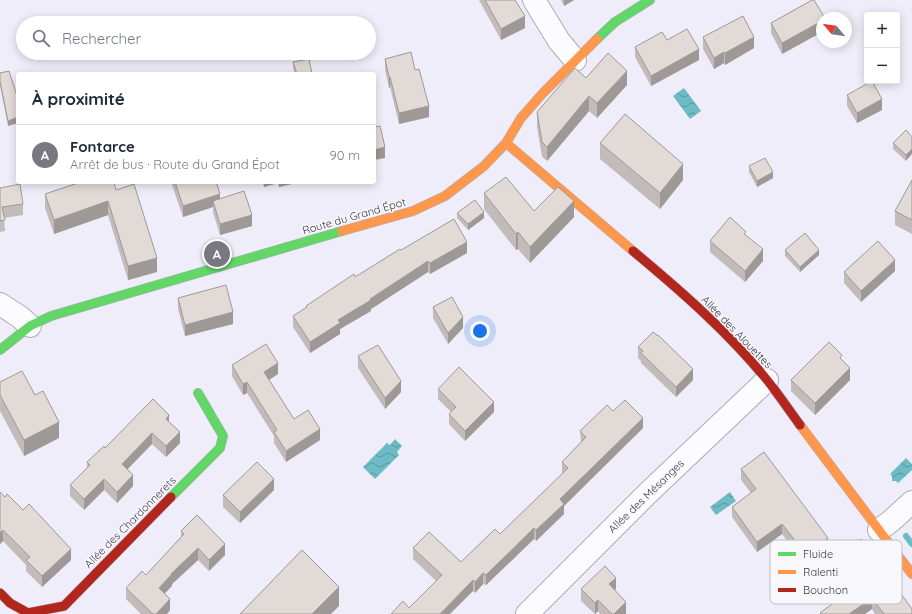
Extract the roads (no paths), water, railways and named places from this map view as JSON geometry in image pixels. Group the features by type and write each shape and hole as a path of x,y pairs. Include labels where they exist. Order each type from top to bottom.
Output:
{"street":[{"path":"534,0 558,41 575,60"},
{"name":"Route du Grand Épot","path":"0,350 30,326 51,316 414,212 445,196 484,166 506,143 521,118 543,92 575,60 615,22 650,0"},
{"name":"Allée des Alouettes","path":"506,143 683,293 726,335 767,380 886,540"},
{"path":"0,304 20,317 30,326"},
{"name":"Allée des Mésanges","path":"527,614 648,493 767,380"},
{"name":"Allée des Chardonnerets","path":"0,593 10,603 28,613 64,606 220,448 223,436 198,393"},
{"path":"879,530 912,502"},
{"name":"Allée des Alouettes","path":"902,561 912,574"}],"water":[{"path":"684,88 701,111 690,119 673,96"},
{"path":"395,439 402,446 397,452 399,455 375,479 363,467 387,443 390,445"},
{"path":"906,458 912,464 912,470 898,483 896,481 892,481 892,476 890,474"},
{"path":"730,492 736,501 716,515 710,507"}],"waterway":[{"path":"906,536 912,544"}],"place":[{"name":"Fontarce","path":"217,254"}]}
